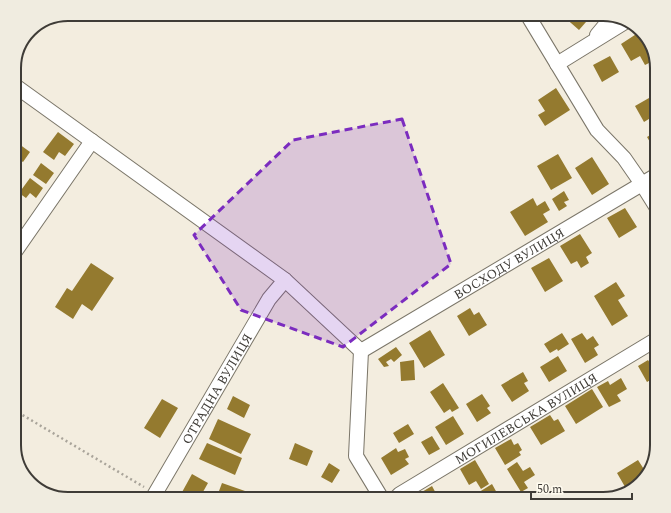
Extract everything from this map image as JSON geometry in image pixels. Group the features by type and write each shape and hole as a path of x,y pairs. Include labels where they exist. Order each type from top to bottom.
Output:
{"street":[{"path":"531,21 597,130 624,158 650,197"},
{"path":"589,44 609,21"},
{"path":"557,64 621,24"},
{"path":"21,91 285,280 361,351 356,456 378,492"},
{"path":"21,243 92,141"},
{"name":"ВОСХОДУ ВУЛИЦЯ","path":"361,351 650,179"},
{"name":"ОТРАДНА ВУЛИЦЯ","path":"155,492 269,299 285,280"},
{"name":"МОГИЛЕВСЬКА ВУЛИЦЯ","path":"403,492 650,343"}],"path":[{"path":"21,414 147,492"}],"highlighted area":[{"path":"402,119 451,264 343,347 241,310 194,235 293,140"}],"building":[{"path":"569,21 587,21 579,30"},
{"path":"636,35 640,39 648,53 649,63 645,65 640,56 631,61 621,44"},
{"path":"610,56 619,72 602,82 593,65"},
{"path":"556,88 570,110 545,126 538,115 545,111 538,100"},
{"path":"649,98 650,118 644,122 635,106"},
{"path":"58,132 74,144 65,156 59,152 54,160 43,152"},
{"path":"650,135 650,142 647,137"},
{"path":"21,145 30,152 23,162 21,161"},
{"path":"558,154 572,178 551,190 537,166"},
{"path":"592,157 609,184 592,195 575,168"},
{"path":"41,163 54,173 46,184 33,175"},
{"path":"30,178 43,188 36,198 30,193 26,198 21,194 21,190"},
{"path":"564,191 569,200 564,202 567,206 559,211 552,199"},
{"path":"533,198 537,206 545,201 550,210 543,214 548,222 525,236 510,212"},
{"path":"625,208 637,227 619,238 607,218"},
{"path":"580,234 592,253 586,257 589,263 581,268 577,261 571,264 560,246"},
{"path":"549,258 563,281 545,292 531,268"},
{"path":"91,263 114,278 92,311 82,304 73,319 55,307 67,288 72,291"},
{"path":"616,282 625,296 618,300 628,316 612,326 594,296"},
{"path":"470,308 474,315 479,312 487,325 469,336 457,316"},
{"path":"430,330 445,355 424,368 409,343"},
{"path":"562,333 569,344 558,351 557,349 550,353 544,344"},
{"path":"582,333 587,340 593,336 599,345 594,348 598,355 585,363 571,339"},
{"path":"396,347 402,355 394,362 391,359 386,362 389,366 384,367 378,359"},
{"path":"558,356 567,371 549,382 540,367"},
{"path":"414,360 415,380 401,381 400,362"},
{"path":"648,360 650,363 650,380 647,382 638,366"},
{"path":"523,372 528,381 524,383 529,391 512,402 501,385"},
{"path":"621,378 627,389 617,395 621,401 609,407 597,387 608,381 610,385"},
{"path":"443,383 459,408 452,412 450,409 444,413 430,392"},
{"path":"592,389 603,407 576,424 565,406"},
{"path":"482,394 490,406 487,408 491,413 477,422 466,404"},
{"path":"233,396 250,405 244,418 227,409"},
{"path":"162,399 178,408 160,438 144,428"},
{"path":"550,415 554,421 558,419 565,431 541,445 530,427"},
{"path":"453,416 464,434 446,445 435,427"},
{"path":"218,419 251,434 241,454 209,439"},
{"path":"408,424 414,434 399,443 393,433"},
{"path":"432,436 440,449 429,455 421,442"},
{"path":"511,439 514,445 518,443 522,450 519,452 521,455 505,465 495,448"},
{"path":"207,443 242,458 235,475 199,459"},
{"path":"295,443 313,451 307,466 289,459"},
{"path":"396,448 398,452 405,449 409,457 405,459 409,464 391,475 381,458"},
{"path":"475,460 489,484 481,489 476,481 469,485 460,469"},
{"path":"638,460 643,468 632,482 625,486 617,473"},
{"path":"517,462 523,471 530,467 535,475 524,482 528,488 521,492 507,469"},
{"path":"329,463 340,470 332,483 321,477"},
{"path":"192,474 208,483 203,492 182,492"},
{"path":"222,483 245,491 222,492 219,491"},
{"path":"492,484 496,492 479,492"},
{"path":"432,486 435,492 422,492"}]}
